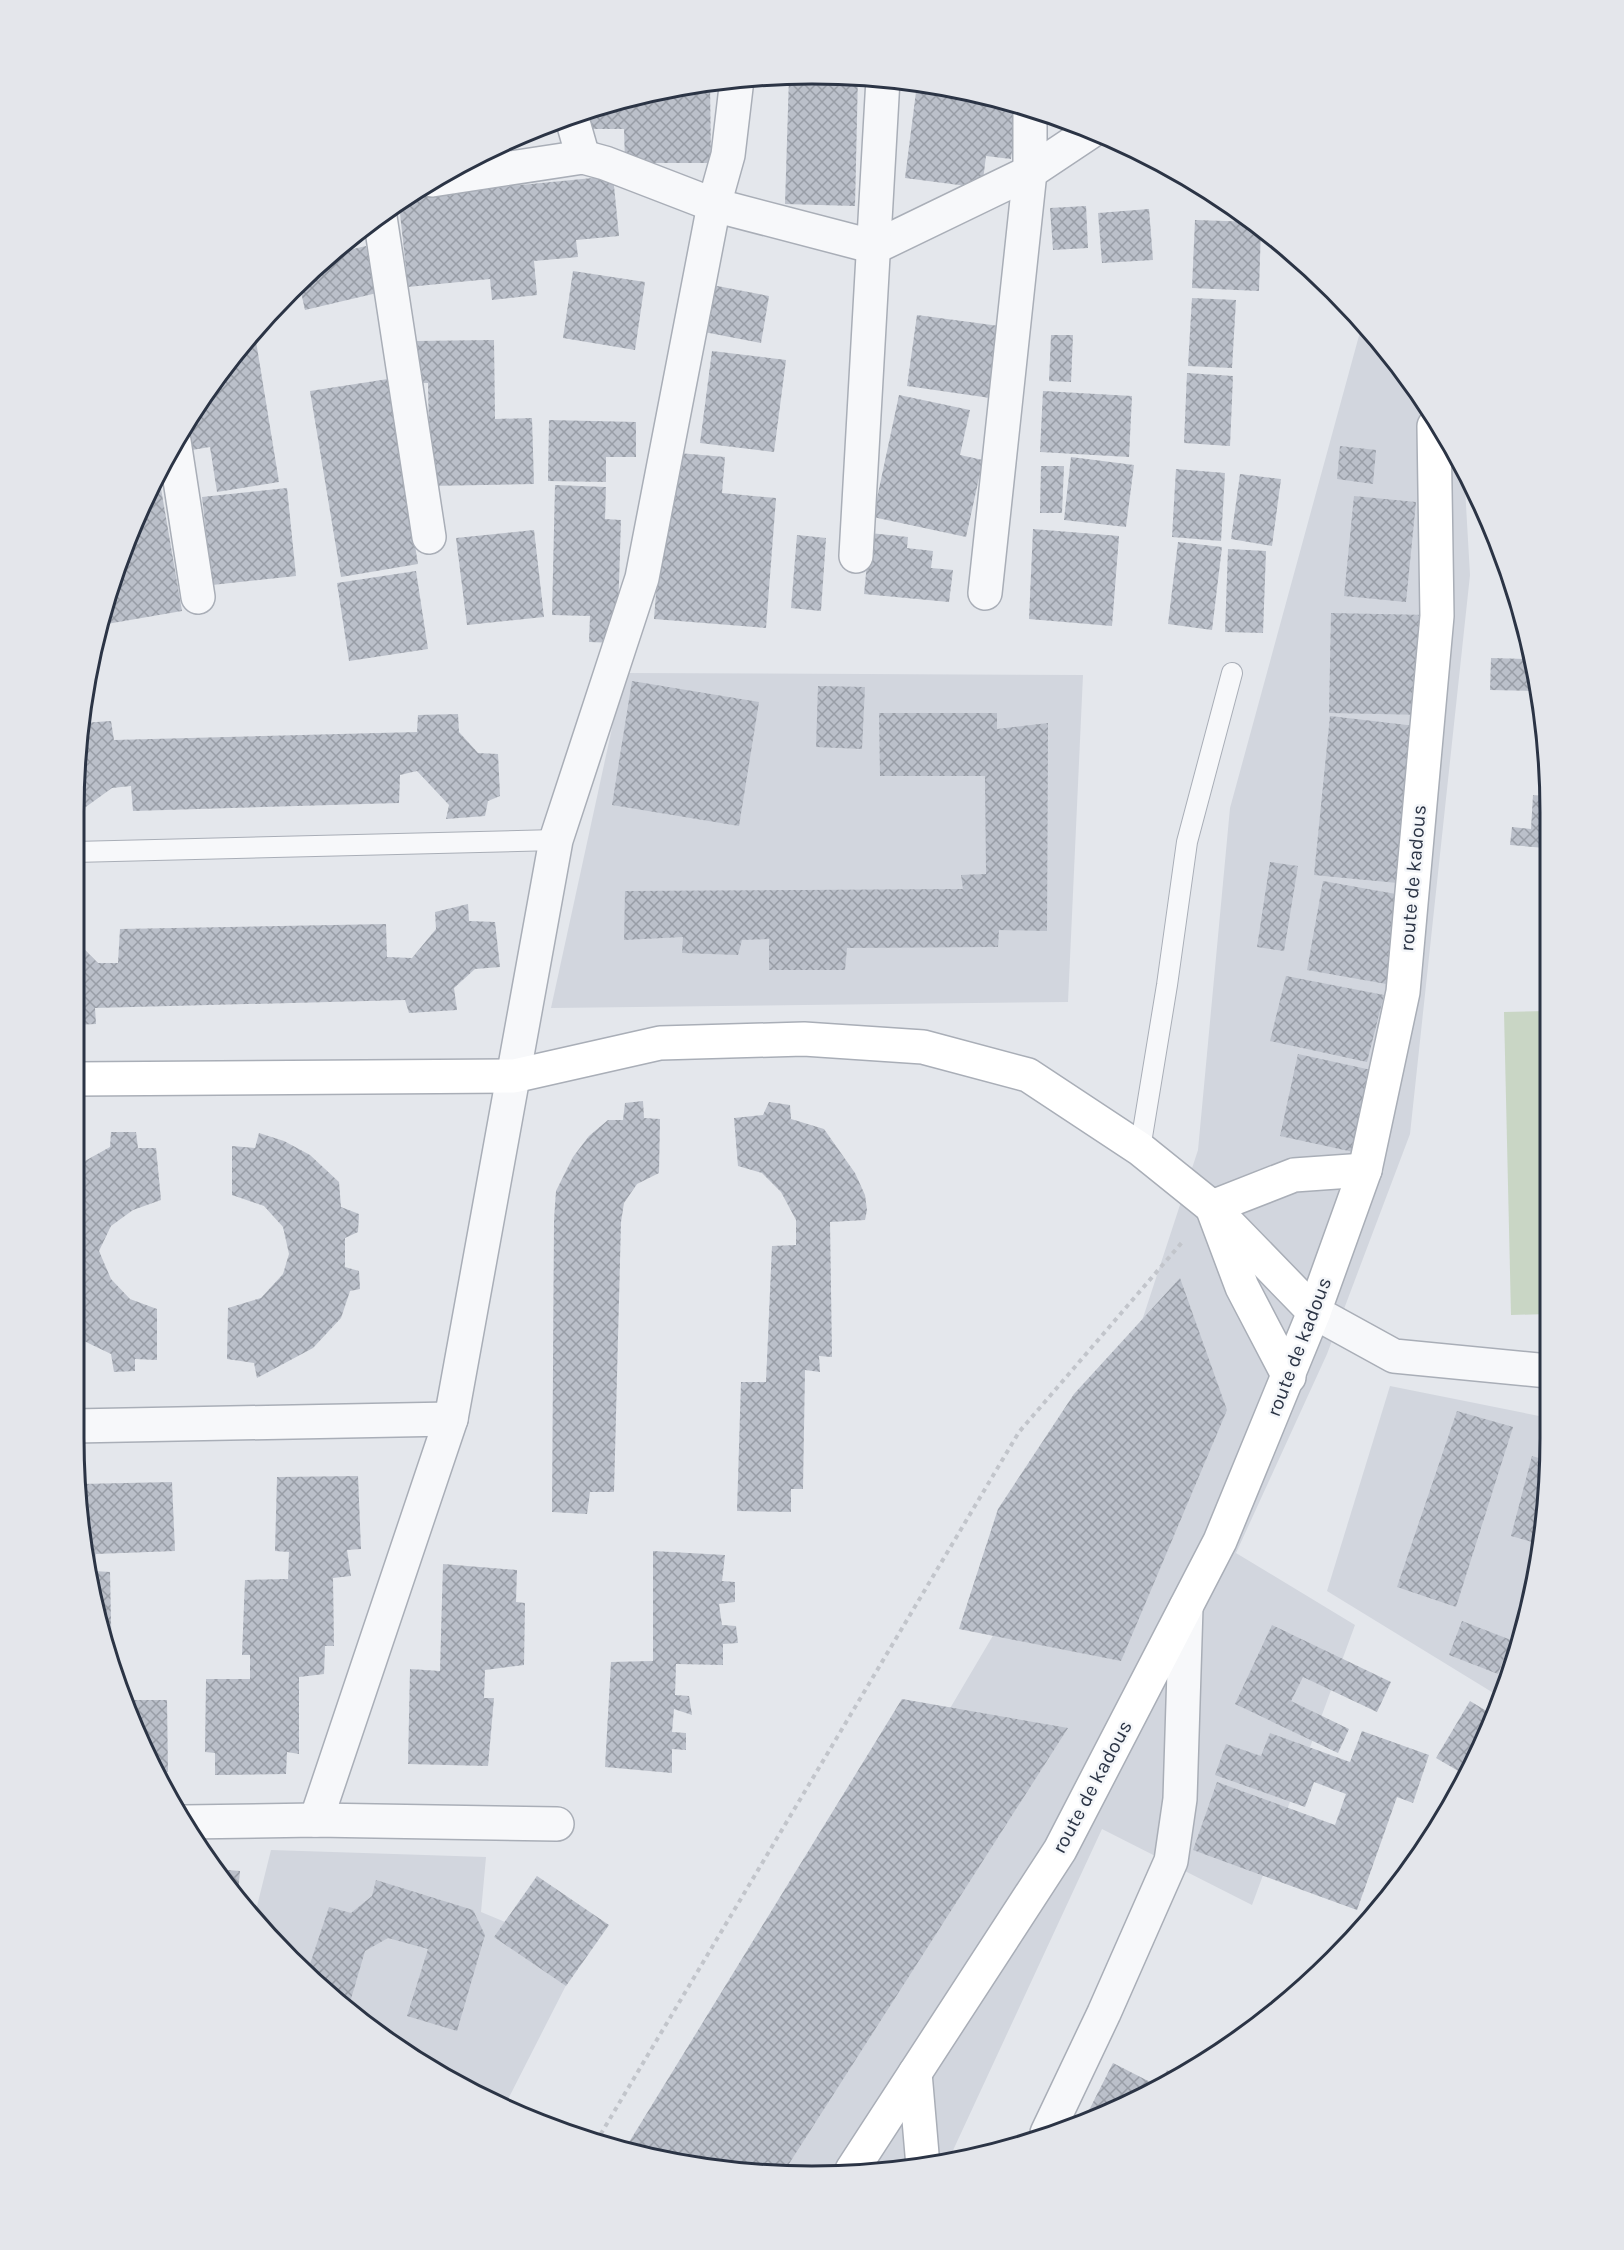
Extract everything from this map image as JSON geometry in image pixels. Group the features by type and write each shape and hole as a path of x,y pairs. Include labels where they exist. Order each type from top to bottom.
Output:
{"main road":[{"name":"route de kadous","path":"856,2164 1060,1850 1220,1541 1289,1377 1365,1170 1403,992 1437,616 1434,435"},
{"path":"84,1079 514,1076 660,1043 804,1039 923,1047 1028,1076 1140,1149 1212,1207 1314,1312"},
{"path":"1212,1207 1294,1175 1365,1170"},
{"path":"1212,1207 1242,1287 1289,1377"},
{"path":"915,2073 922,2157"}],"street":[{"path":"316,1820 451,1419 556,840 642,578 714,205 728,155 736,88"},
{"path":"856,556 883,88"},
{"path":"985,593 1030,172 1030,118"},
{"path":"574,125 583,157"},
{"path":"459,176 583,157 714,205 875,247 1030,172 1084,136"},
{"path":"381,225 429,537"},
{"path":"177,458 198,597"},
{"path":"1314,1312 1394,1356 1540,1370"},
{"path":"84,1426 451,1419"},
{"path":"1051,2125 1104,2013 1171,1861 1180,1799 1186,1606"},
{"path":"194,1822 316,1820 557,1824"}],"lane":[{"path":"1140,1149 1167,985 1187,842 1232,673"},
{"path":"84,852 556,840"}],"path":[{"path":"601,2134 1019,1432 1212,1207"}],"shaded area":[{"path":"1360,333 1390,369 1417,408 1465,490 1470,575 1410,1134 1327,1354 1236,1553 1355,1625 1252,1905 1102,1829 952,2152 907,2160 812,2166 717,2160 685,2155 1096,1461 1198,1150 1230,808"},
{"path":"624,673 1083,675 1068,1002 551,1008"},
{"path":"1390,1386 1540,1416 1534,1533 1515,1626 1494,1693 1327,1591"},
{"path":"271,1850 486,1857 481,1912 582,1954 508,2099 448,2068 369,2016 297,1953 257,1908"}],"green space":[{"path":"1540,1011 1540,1314 1511,1315 1504,1012"}],"building":[{"path":"789,85 858,86 855,206 785,204"},
{"path":"710,91 711,163 625,163 624,129 581,129 581,122 624,109"},
{"path":"916,92 954,98 1017,114 1011,159 986,156 982,188 905,178"},
{"path":"613,176 619,236 576,240 578,257 534,261 537,295 492,300 490,279 408,287 400,213 429,194"},
{"path":"1086,206 1088,248 1053,250 1050,208"},
{"path":"1149,209 1153,260 1102,263 1098,213"},
{"path":"1195,220 1237,221 1261,239 1259,291 1192,288"},
{"path":"366,246 377,293 305,310 301,293 350,250"},
{"path":"573,271 645,282 635,350 563,338"},
{"path":"712,285 769,296 761,343 704,332"},
{"path":"1192,298 1236,300 1232,368 1188,366"},
{"path":"917,315 1007,327 997,399 907,386"},
{"path":"1051,335 1073,335 1071,382 1049,381"},
{"path":"494,340 495,419 532,418 534,484 430,486 428,383 416,383 415,341"},
{"path":"256,342 279,482 217,492 210,447 192,450 190,436 234,369"},
{"path":"712,351 786,360 774,452 700,443"},
{"path":"1187,373 1233,376 1230,446 1184,443"},
{"path":"388,379 418,564 341,577 310,391"},
{"path":"1043,391 1132,396 1129,457 1040,452"},
{"path":"899,395 970,410 960,455 983,460 966,537 873,517"},
{"path":"549,420 636,422 636,457 606,457 606,482 548,481"},
{"path":"1340,446 1376,450 1373,484 1337,479"},
{"path":"667,452 725,457 722,493 776,498 766,628 654,619"},
{"path":"1071,457 1134,465 1126,527 1064,520"},
{"path":"1041,466 1064,466 1062,513 1040,513"},
{"path":"1176,469 1225,473 1221,541 1172,537"},
{"path":"1240,474 1281,479 1272,546 1231,539"},
{"path":"555,485 606,487 605,519 621,520 617,643 589,642 590,616 552,615"},
{"path":"161,487 182,611 109,624 139,533"},
{"path":"287,488 296,576 212,585 202,497"},
{"path":"1354,496 1416,502 1406,602 1344,596"},
{"path":"1033,529 1119,536 1112,626 1029,619"},
{"path":"534,530 544,617 467,625 456,538"},
{"path":"870,533 908,537 907,548 933,551 931,568 953,570 949,602 864,594"},
{"path":"797,535 826,538 821,611 791,608"},
{"path":"1178,542 1222,547 1212,630 1168,624"},
{"path":"1228,549 1266,551 1263,633 1225,632"},
{"path":"416,571 428,649 349,661 337,583"},
{"path":"1331,613 1428,615 1426,715 1329,713"},
{"path":"1491,658 1523,659 1530,691 1490,690"},
{"path":"632,681 759,702 739,826 612,805"},
{"path":"818,686 865,687 862,749 816,747"},
{"path":"879,713 997,713 997,729 1048,723 1047,931 999,930 998,947 847,948 845,970 769,970 769,939 742,940 738,955 682,953 683,937 624,940 625,891 963,889 961,875 986,874 985,776 880,776"},
{"path":"458,714 459,732 478,753 498,754 500,796 488,801 485,816 446,819 449,805 417,771 400,775 399,803 133,811 131,786 112,788 84,808 90,722 111,721 114,740 417,732 418,715"},
{"path":"1330,716 1424,727 1408,884 1314,875"},
{"path":"1533,795 1539,796 1540,848 1510,845 1512,827 1531,829"},
{"path":"1270,862 1298,866 1284,951 1257,947"},
{"path":"1323,881 1407,896 1392,985 1307,970"},
{"path":"468,904 469,921 495,922 500,967 475,969 454,988 457,1010 409,1013 405,1000 95,1008 96,1024 84,1025 84,949 98,963 118,963 120,929 386,924 387,957 412,958 436,929 435,912"},
{"path":"1286,976 1384,995 1367,1062 1270,1041"},
{"path":"1298,1054 1376,1071 1358,1153 1280,1136"},
{"path":"643,1101 644,1118 660,1119 659,1173 637,1184 624,1203 621,1222 614,1492 590,1492 587,1514 552,1512 556,1191 573,1157 589,1136 608,1120 623,1120 625,1103"},
{"path":"769,1102 790,1105 791,1119 824,1129 855,1173 865,1195 867,1210 865,1220 830,1222 832,1357 819,1356 820,1372 805,1370 803,1489 791,1489 791,1512 737,1511 741,1382 766,1382 772,1246 796,1245 796,1220 781,1192 762,1173 738,1166 734,1118 763,1115"},
{"path":"111,1132 136,1132 138,1148 156,1148 161,1200 133,1210 111,1226 99,1251 111,1279 130,1299 157,1309 157,1360 135,1359 135,1371 114,1372 111,1354 84,1340 84,1161 110,1147"},
{"path":"259,1133 284,1141 310,1155 339,1182 341,1207 359,1214 358,1232 345,1238 345,1267 359,1271 360,1289 350,1291 341,1318 313,1348 257,1378 254,1363 227,1359 228,1308 261,1298 283,1274 289,1254 283,1227 264,1206 232,1195 232,1146 255,1148"},
{"path":"1180,1278 1227,1410 1121,1661 959,1629 998,1509 1074,1394"},
{"path":"1457,1411 1513,1427 1456,1607 1397,1587"},
{"path":"1532,1456 1539,1458 1532,1542 1511,1536"},
{"path":"358,1476 361,1549 347,1550 351,1576 333,1578 334,1646 325,1646 324,1674 299,1677 299,1754 287,1752 286,1774 215,1775 215,1753 205,1752 206,1679 250,1679 250,1655 242,1655 245,1580 288,1579 289,1552 275,1551 277,1477"},
{"path":"172,1482 175,1551 96,1554 95,1562 86,1484"},
{"path":"653,1551 725,1555 722,1581 735,1582 735,1602 719,1604 722,1625 736,1626 738,1643 723,1644 723,1665 676,1664 675,1695 689,1696 692,1715 674,1709 672,1732 686,1733 686,1750 672,1749 672,1773 605,1767 611,1662 653,1661"},
{"path":"443,1564 517,1570 516,1602 525,1603 524,1665 485,1670 484,1698 494,1698 488,1766 408,1764 410,1669 440,1671"},
{"path":"96,1571 110,1572 111,1633"},
{"path":"1462,1621 1511,1640 1498,1674 1449,1655"},
{"path":"1272,1625 1391,1682 1377,1712 1303,1677 1291,1701 1349,1729 1338,1753 1235,1704"},
{"path":"902,1699 1068,1728 788,2165 717,2160 629,2142"},
{"path":"133,1700 167,1700 168,1772 166,1772 159,1760"},
{"path":"1470,1701 1487,1711 1459,1771 1436,1758"},
{"path":"1362,1731 1429,1755 1413,1803 1397,1797 1357,1910 1193,1850 1217,1782 1335,1825 1346,1794 1314,1782 1305,1807 1215,1775 1226,1744 1261,1756 1270,1733 1350,1762"},
{"path":"226,1870 240,1871 239,1887"},
{"path":"537,1876 609,1925 566,1986 494,1937"},
{"path":"376,1880 473,1910 485,1935 457,2031 407,2016 428,1949 388,1938 365,1951 351,1999 310,1965 329,1907 351,1913 372,1896"},
{"path":"1113,2063 1150,2082 1134,2091 1088,2112"}]}
